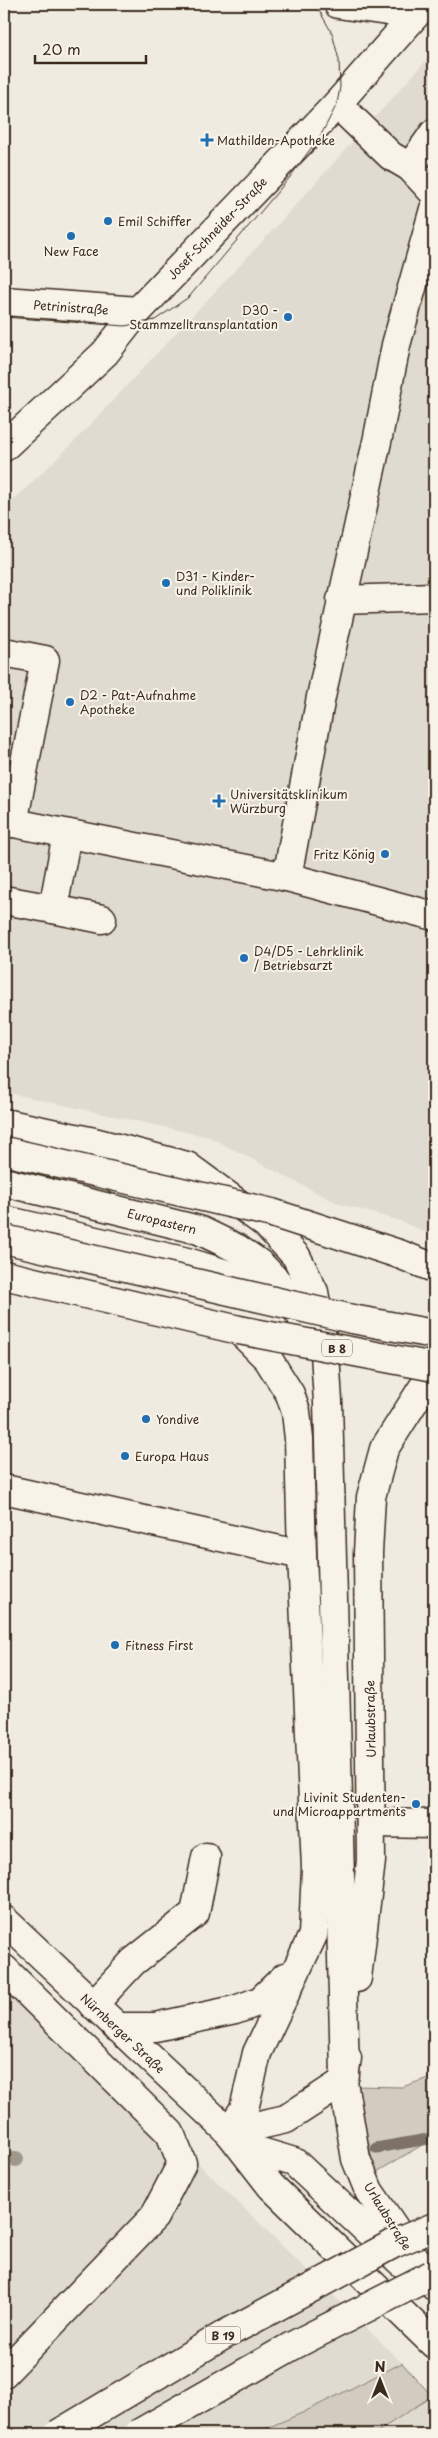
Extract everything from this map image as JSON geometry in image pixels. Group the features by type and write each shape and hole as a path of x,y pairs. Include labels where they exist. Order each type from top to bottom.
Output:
{"main road":[{"path":"338,4 420,9"},
{"name":"Josef-Schneider-Straße","path":"4,447 105,353 131,319 338,104 420,9"},
{"path":"338,104 391,156 410,167 434,193"},
{"path":"410,167 434,133"},
{"path":"287,877 341,600 378,437 396,345 434,209"},
{"name":"Petrinistraße","path":"4,301 131,319"},
{"name":"Petrinistraße","path":"4,317 131,319"},
{"path":"341,600 434,597"},
{"path":"4,652 45,660 8,822 287,877 434,916"},
{"path":"53,909 67,834"},
{"path":"4,900 102,918"},
{"name":"Europastern","path":"4,1123 94,1142 188,1166 266,1224 296,1256 314,1292 325,1353 328,1402"},
{"path":"4,1151 272,1212 399,1254 434,1268"},
{"name":"Europastern","path":"4,1182 199,1230 238,1249 260,1264 296,1306 325,1353"},
{"path":"4,1220 178,1260 236,1277 296,1306"},
{"path":"4,1239 352,1318 434,1334"},
{"name":"B 8","path":"4,1275 126,1302 239,1330 434,1367"},
{"path":"4,1289 126,1302"},
{"path":"235,2139 244,2109 256,2053 313,1936 316,1868 302,1555 299,1439 296,1412 290,1394 268,1359 239,1330"},
{"name":"Urlaubstraße","path":"344,2078 371,1861 378,1824 368,1553 371,1497 384,1449 422,1389 434,1379"},
{"name":"Urlaubstraße","path":"328,1402 344,2078 356,2159 369,2191 433,2285"},
{"path":"4,1489 302,1555"},
{"path":"378,1824 434,1824"},
{"path":"93,2004 133,1962 195,1913 206,1857"},
{"name":"Nürnberger Straße","path":"4,1920 235,2139 271,2186 434,2344"},
{"path":"116,2027 155,2027 235,2010 260,2001 277,1987 306,1953"},
{"path":"4,1969 170,2133 182,2163 154,2216 4,2373"},
{"path":"235,2139 286,2119 344,2078"},
{"name":"Nürnberger Straße","path":"235,2139 294,2162 433,2285"},
{"name":"B 19","path":"392,2244 434,2210"},
{"name":"B 19","path":"58,2434 224,2335 392,2244 434,2227"},
{"path":"138,2434 292,2346 433,2285"}],"shaded area":[{"name":"Universitätsklinikum Würzburg","path":"434,52 434,1236 400,1221 337,1203 209,1137 4,1092 4,509 69,447 272,231"},
{"path":"4,1973 402,2363 302,2413 253,2434 4,2434"},
{"path":"434,2076 434,2138 375,2173 355,2086 402,2087"},
{"path":"402,2363 432,2396 374,2434 253,2434 302,2413"},
{"path":"434,2395 434,2434 374,2434 432,2396"}],"waterway":[{"path":"376,2148 434,2138"}],"tram line":[{"path":"4,317 125,326 155,320 189,297 290,177 322,133 337,104 340,87 339,60 332,33 320,12 309,4"}],"place":[{"name":"Mathilden-Apotheke","path":"207,140"},
{"name":"Emil Schiffer","path":"108,221"},
{"name":"New Face","path":"71,236"},
{"name":"D30 - Stammzelltransplantation","path":"288,317"},
{"name":"D31 - Kinder- und Poliklinik","path":"166,583"},
{"name":"D2 - Pat-Aufnahme Apotheke","path":"70,702"},
{"name":"Universitätsklinikum Würzburg","path":"219,801"},
{"name":"Fritz König","path":"385,854"},
{"name":"D4/D5 - Lehrklinik / Betriebsarzt","path":"244,958"},
{"name":"Yondive","path":"146,1419"},
{"name":"Europa Haus","path":"125,1456"},
{"name":"Fitness First","path":"115,1645"},
{"name":"Livinit Studenten- und Microappartments","path":"416,1804"}]}
